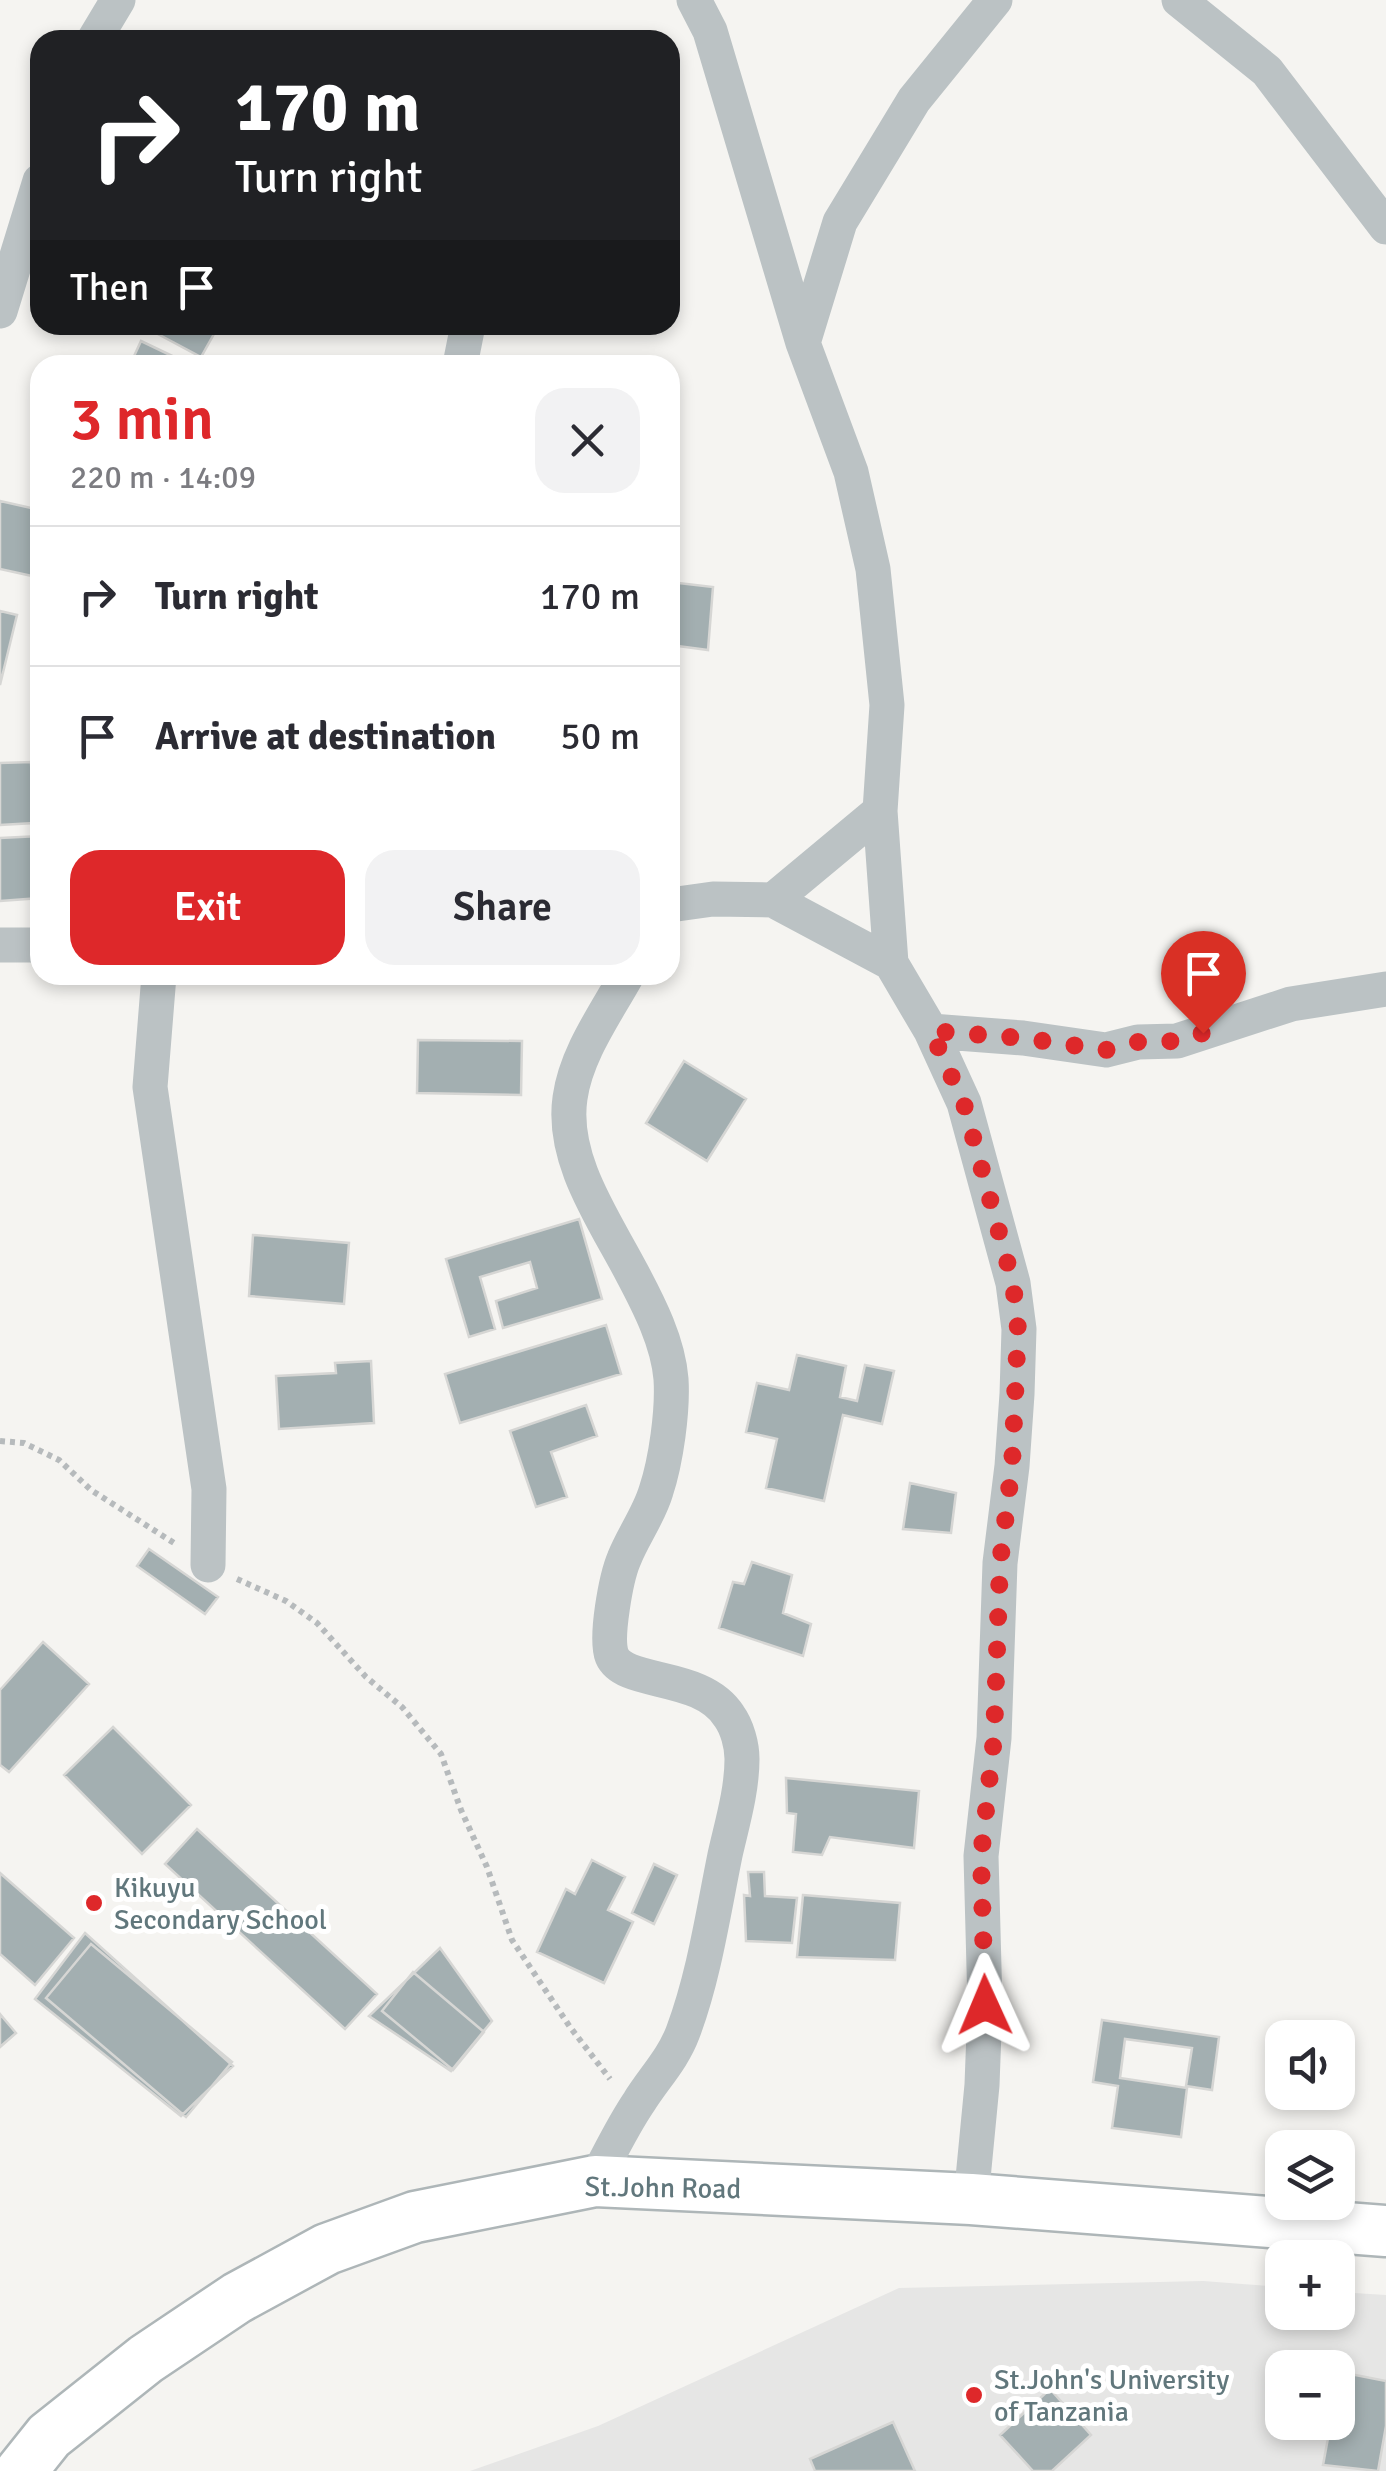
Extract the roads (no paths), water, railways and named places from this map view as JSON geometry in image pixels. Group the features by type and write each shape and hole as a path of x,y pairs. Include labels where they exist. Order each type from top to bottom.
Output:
{"street":[{"path":"100,30 118,0"},
{"path":"694,0 710,31 803,343 851,472 873,568 887,705 880,811 891,963 931,1031 964,1104 1013,1283 1018,1329 1012,1466 1000,1563 994,1738 981,1856 985,2005 971,2198"},
{"path":"803,343 840,222 914,100 995,0"},
{"path":"1179,0 1267,71 1386,227"},
{"path":"0,311 11,238 30,201"},
{"path":"773,900 880,811"},
{"path":"680,904 773,900 891,963"},
{"path":"0,945 30,944"},
{"path":"158,985 150,1087 209,1488 208,1565"},
{"path":"594,2181 638,2102 669,2061 688,2015 710,1930 742,1757 738,1734 728,1714 706,1693 673,1680 640,1676 620,1666 612,1655 611,1621 622,1562 656,1492 669,1420 671,1378 663,1342 647,1301 587,1187 570,1132 570,1098 582,1058 622,985"},
{"path":"931,1031 1106,1050 1138,1042 1177,1041 1291,1004 1386,989"},
{"name":"St.John Road","path":"21,2471 49,2436 146,2360 237,2298 327,2249 415,2216 594,2181 971,2198 1386,2232"}],"place":[{"name":"Kikuyu Secondary School","path":"94,1903"},
{"name":"St.John's University of Tanzania","path":"974,2395"}]}
